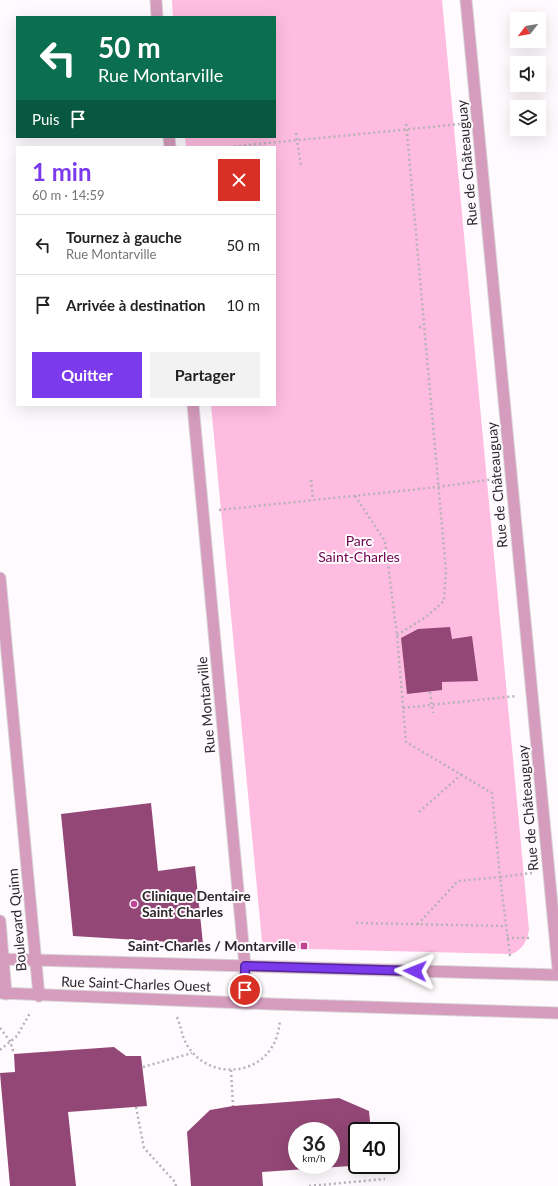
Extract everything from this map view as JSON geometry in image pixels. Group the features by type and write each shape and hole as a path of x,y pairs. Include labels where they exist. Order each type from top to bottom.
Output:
{"street":[{"path":"156,0 157,16"},
{"name":"Rue de Châteauguay","path":"466,0 558,968"},
{"name":"Rue Montarville","path":"193,406 245,966 244,1002"},
{"name":"Boulevard Quinn","path":"0,578 39,996"},
{"name":"Boulevard Quinn","path":"0,921 3,994"},
{"name":"Rue Saint-Charles Ouest","path":"2,959 558,975"},
{"name":"Rue Saint-Charles Ouest","path":"3,994 558,1013"}],"path":[{"path":"397,635 426,617 444,601 446,571 406,122"},
{"path":"238,146 478,122"},
{"path":"296,133 301,166"},
{"path":"418,327 424,327"},
{"path":"203,512 438,487 511,476"},
{"path":"311,480 313,500"},
{"path":"355,496 385,541 397,635 406,742 492,793 500,877 510,956"},
{"path":"430,692 433,713"},
{"path":"403,708 532,694"},
{"path":"419,812 462,774"},
{"path":"418,924 458,881 549,871"},
{"path":"356,923 506,926"},
{"path":"508,938 531,938"},
{"path":"0,1050 17,1036 30,1013"},
{"path":"177,1017 180,1024 181,1035 192,1053 212,1066 220,1069 231,1070 251,1066 262,1058 272,1047 279,1032 280,1020"},
{"path":"0,1028 10,1041 14,1054"},
{"path":"143,1068 192,1053"},
{"path":"231,1070 233,1106"},
{"path":"136,1107 144,1148 175,1182 176,1186"},
{"path":"309,1186 385,1179"}],"green space":[{"name":"Parc Saint-Charles","path":"172,0 442,0 529,930 524,944 519,950 512,954 269,948 262,941 211,406 276,406 276,146 186,146 185,138 276,138 276,16 173,16"}],"building":[{"path":"450,627 452,639 472,636 478,681 442,682 442,690 407,694 401,638 418,629"},
{"name":"Clinique Dentaire Saint Charles","path":"151,803 158,871 195,866 203,944 73,936 61,814"},
{"path":"114,1047 126,1056 141,1056 147,1106 68,1112 76,1186 10,1186 0,1073 15,1072 14,1054"},
{"path":"339,1098 369,1111 370,1122 348,1122 348,1166 340,1167 340,1122 288,1122 288,1170 262,1172 263,1186 191,1186 187,1132 210,1110 233,1106"}],"place":[{"name":"Clinique Dentaire Saint Charles","path":"134,904"},
{"name":"Saint-Charles / Montarville","path":"304,946"}],"route":[{"path":"245,990 245,966 415,971"}]}
